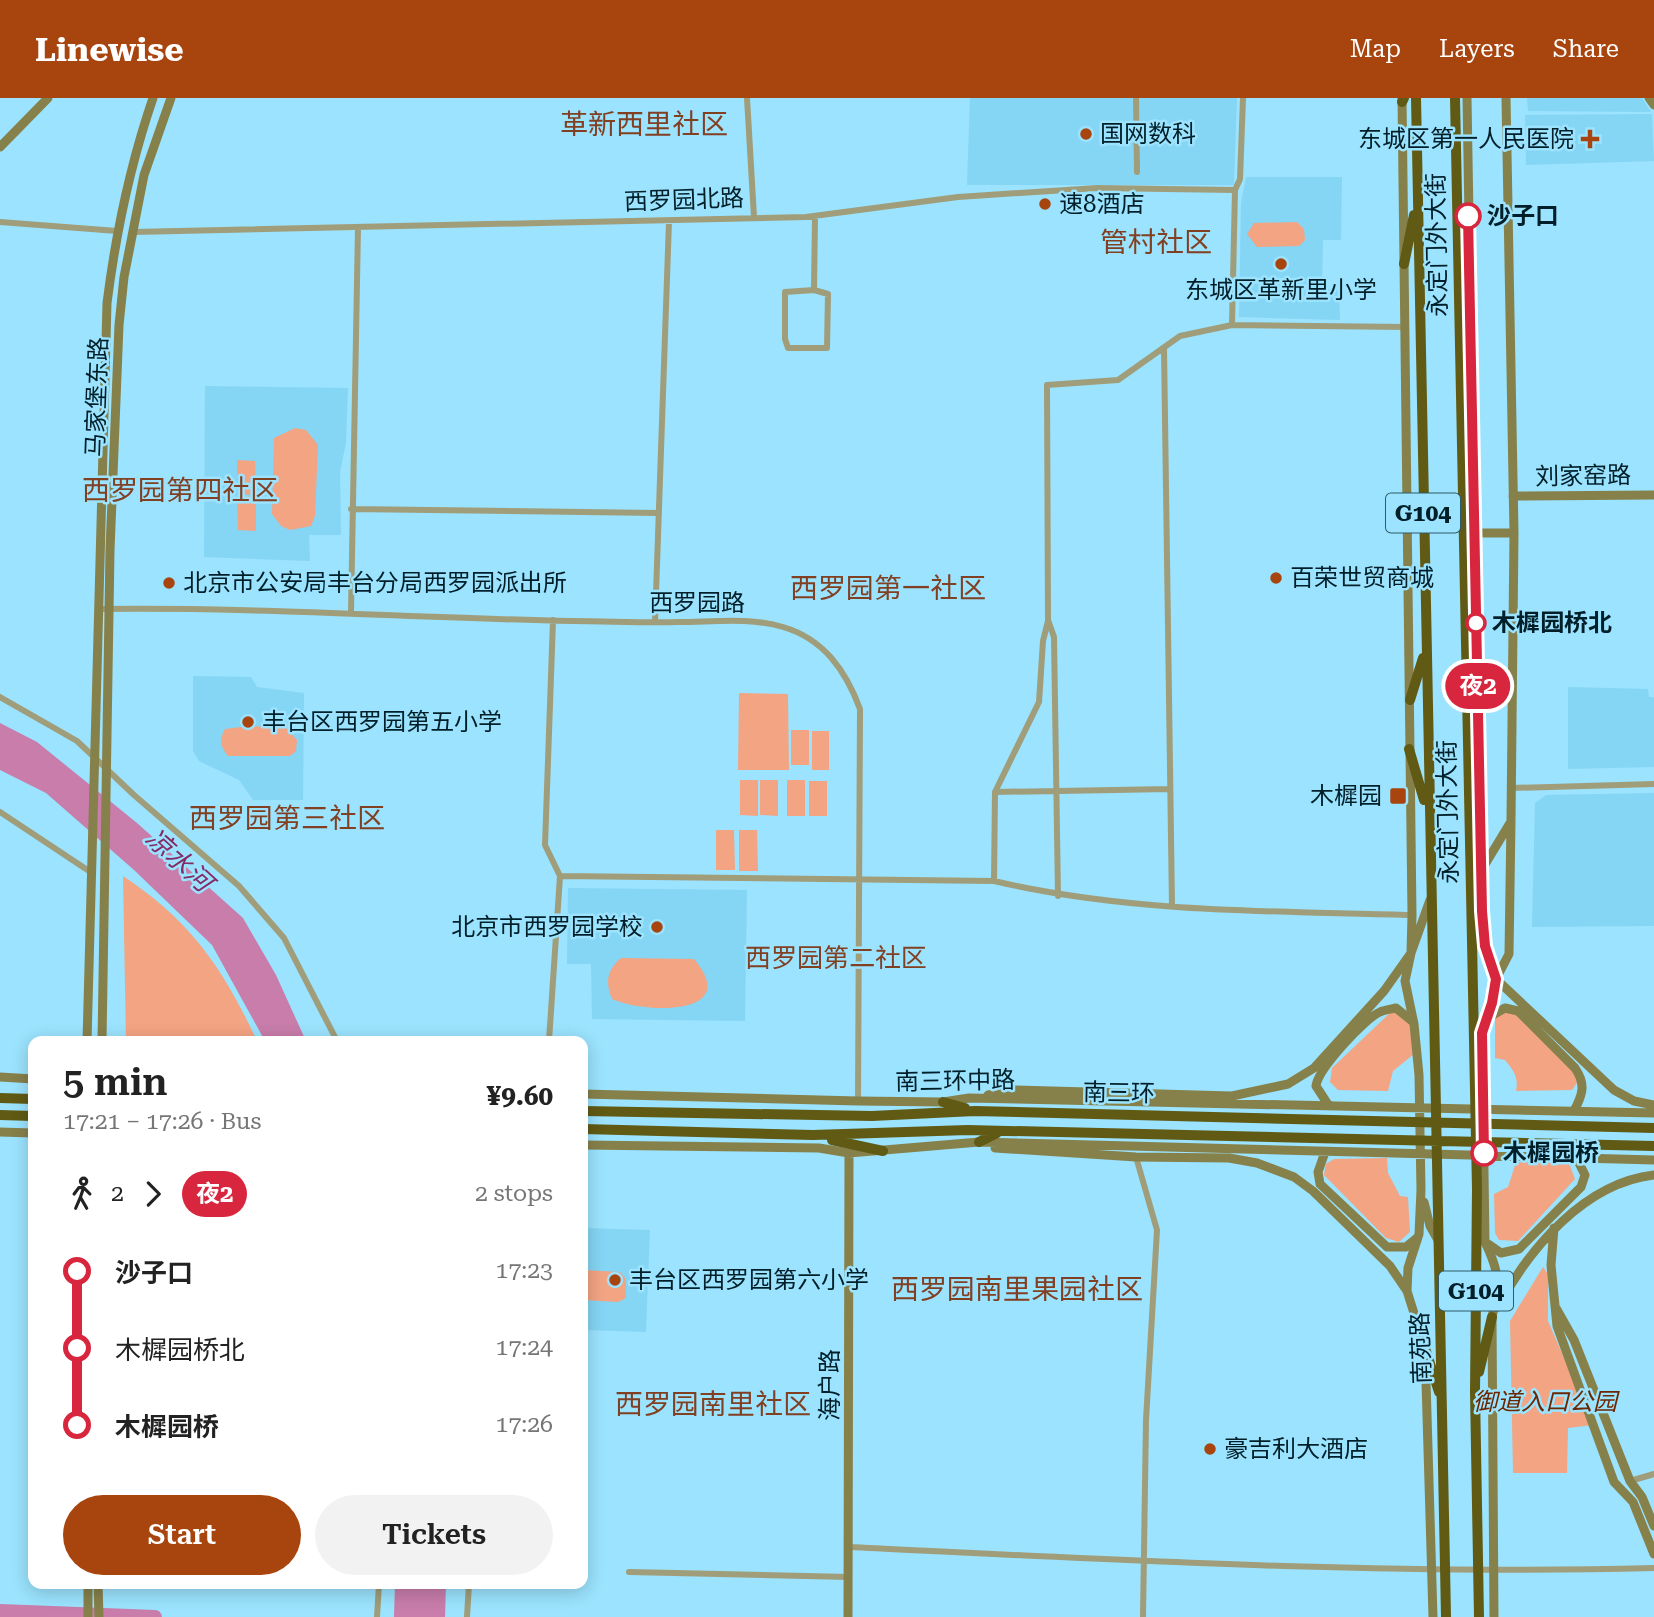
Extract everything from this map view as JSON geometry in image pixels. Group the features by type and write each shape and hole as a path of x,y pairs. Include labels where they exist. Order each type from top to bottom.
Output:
{"highway":[{"name":"永定门外大街","path":"1416,98 1433,1077"},
{"name":"永定门外大街","path":"1455,98 1477,1189 1475,1392"},
{"path":"1404,264 1418,195"},
{"path":"1410,700 1426,649"},
{"path":"1409,749 1429,816"},
{"name":"南苑路","path":"1433,1077 1444,1407 1446,1617"},
{"path":"0,1098 28,1099"},
{"path":"943,1102 975,1111"},
{"name":"南三环","path":"588,1111 872,1116 975,1111 1654,1128"},
{"path":"0,1115 28,1116"},
{"name":"南三环","path":"588,1129 813,1135 999,1131 1654,1146"},
{"path":"979,1142 999,1131"},
{"path":"813,1135 883,1151"},
{"path":"1475,1392 1492,1317"},
{"path":"1425,1348 1444,1407"},
{"name":"G104","path":"1475,1392 1479,1617"}],"street":[{"path":"0,147 47,98"},
{"name":"马家堡东路","path":"102,1036 107,746 107,303 117,232 133,158 153,98"},
{"name":"马家堡东路","path":"92,873 96,741 119,325 145,174 171,98"},
{"path":"747,98 754,217"},
{"path":"1136,98 1137,172"},
{"path":"1232,325 1235,190 1240,179 1242,98"},
{"name":"永定门外大街","path":"1467,98 1480,873 1485,946 1496,979"},
{"path":"1494,1617 1492,1317 1499,1289 1497,1267 1485,1242 1482,1033 1492,1003 1496,979 1509,954 1514,533 1506,98"},
{"path":"1649,98 1654,105"},
{"name":"永定门外大街","path":"1403,99 1412,915 1411,953 1405,981 1414,1024 1419,1075 1421,1190"},
{"name":"西罗园北路","path":"133,232 815,216 958,197 1097,188 1235,190"},
{"path":"814,290 815,216"},
{"path":"655,622 669,221"},
{"path":"0,222 117,232"},
{"path":"351,612 358,228"},
{"path":"814,290 828,294 827,348 788,348 785,339 785,292 814,290"},
{"path":"994,881 995,792 1039,702 1043,641 1048,620 1046,385 1118,380 1180,336 1232,325 1406,327"},
{"path":"1164,349 1172,906"},
{"name":"刘家窑路","path":"1513,496 1654,495"},
{"path":"351,509 659,513"},
{"path":"1473,533 1514,533"},
{"name":"西罗园路","path":"105,609 351,612 655,622 745,621 784,627 815,643 838,663 850,682 860,709 858,1101"},
{"path":"549,1036 560,876 545,845 553,620"},
{"path":"1048,620 1054,637 1058,896"},
{"path":"0,697 77,741 134,795 239,886 284,938 334,1036"},
{"path":"1511,788 1654,784"},
{"path":"995,792 1170,789"},
{"path":"0,812 92,873 87,1036"},
{"path":"1480,873 1511,820"},
{"path":"560,876 994,881 1058,896 1172,906 1412,915"},
{"path":"969,1098 1016,1090 1232,1096 1288,1084 1314,1068 1384,991 1411,953 1430,898"},
{"path":"1496,979 1614,1090 1634,1101 1654,1104"},
{"path":"1329,1106 1318,1094 1317,1077 1369,1021 1378,1013 1396,1008 1403,1011 1414,1024"},
{"path":"1482,1033 1491,1016 1505,1008 1518,1011 1583,1079 1584,1089 1574,1111"},
{"path":"0,1077 28,1079"},
{"name":"南三环中路","path":"588,1094 943,1102 969,1098 1654,1114"},
{"path":"0,1132 28,1133"},
{"path":"588,1145 819,1148 849,1153 979,1142 1654,1160"},
{"path":"934,1146 1136,1157 1228,1158 1258,1163 1294,1177 1313,1191 1390,1266 1408,1291"},
{"path":"1325,1152 1318,1172 1320,1184 1387,1247 1406,1247 1418,1237"},
{"name":"海户路","path":"848,1617 849,1153"},
{"path":"1136,1157 1157,1230 1146,1420 1143,1617"},
{"path":"1485,1242 1501,1254 1519,1249 1581,1187 1585,1175 1576,1157"},
{"path":"1492,1317 1519,1268 1554,1228 1605,1191 1636,1177 1654,1175"},
{"path":"1421,1190 1418,1237 1408,1268 1408,1291 1425,1348 1433,1617"},
{"path":"1421,1190 1430,1226 1438,1240"},
{"path":"1554,1228 1550,1265 1556,1326 1614,1482 1633,1502 1654,1554"},
{"path":"1554,1304 1574,1340 1630,1481 1642,1497 1654,1526"},
{"path":"1630,1481 1654,1474"},
{"path":"849,1547 1143,1562 1478,1572 1654,1568"},
{"path":"629,1572 849,1577"},
{"path":"88,1589 88,1617"},
{"path":"98,1589 99,1617"},
{"path":"377,1617 379,1589"},
{"path":"467,1617 469,1589"}],"shaded area":[{"path":"970,98 1237,98 1234,185 967,185"},
{"path":"1527,98 1642,98 1651,112 1528,111"},
{"name":"东城区第一人民医院","path":"1652,114 1654,161 1526,165 1525,115"},
{"name":"东城区革新里小学","path":"1246,177 1342,177 1341,240 1323,240 1322,288 1339,290 1340,320 1239,317 1241,203"},
{"path":"205,386 348,388 346,443 340,472 341,535 309,535 310,561 204,557"},
{"name":"丰台区西罗园第五小学","path":"193,676 251,677 257,687 304,693 303,800 253,800 239,780 199,761 193,751"},
{"path":"1568,687 1648,689 1649,697 1654,697 1654,767 1568,769"},
{"path":"0,723 37,742 137,823 243,918 276,975 304,1036 262,1036 212,945 134,870 46,793 0,770"},
{"path":"1654,793 1654,926 1532,927 1535,803 1546,795"},
{"name":"北京市西罗园学校","path":"568,888 747,890 745,1021 592,1019 591,964 567,964"},
{"name":"丰台区西罗园第六小学","path":"588,1228 650,1230 646,1332 588,1330"},
{"path":"395,1589 446,1589 445,1617 394,1617"}],"green space":[{"path":"1297,222 1304,229 1305,240 1299,246 1257,247 1247,234 1254,223"},
{"path":"295,428 306,430 318,445 315,516 311,526 290,530 281,526 272,514 274,438"},
{"path":"237,460 255,461 256,495 237,494"},
{"path":"237,496 256,496 256,531 238,530"},
{"path":"739,693 788,694 789,770 738,770"},
{"path":"249,726 286,728 297,740 296,751 290,756 228,756 221,743 225,729"},
{"path":"791,730 809,730 809,765 791,765"},
{"path":"812,731 829,731 829,770 812,770"},
{"path":"740,780 758,780 758,816 740,815"},
{"path":"760,780 778,780 778,816 760,815"},
{"path":"787,780 805,780 805,816 787,816"},
{"path":"809,781 827,781 827,816 809,816"},
{"path":"716,830 734,830 735,870 716,870"},
{"path":"739,830 757,830 758,871 739,871"},
{"path":"123,876 168,910 203,948 231,991 254,1036 126,1036"},
{"path":"621,958 694,959 706,978 706,992 698,1001 664,1008 626,1004 612,999 608,987 609,977"},
{"path":"1392,1011 1414,1019 1414,1054 1393,1071 1388,1091 1338,1090 1330,1082 1332,1068"},
{"path":"1503,1011 1512,1011 1576,1071 1577,1083 1572,1090 1516,1091 1517,1082 1513,1071 1505,1060 1495,1058 1495,1018"},
{"path":"1387,1158 1388,1173 1400,1196 1408,1197 1410,1232 1399,1242 1386,1238 1324,1175 1326,1164 1334,1159"},
{"path":"1516,1162 1569,1163 1575,1179 1518,1241 1499,1240 1495,1233 1494,1194 1508,1187"},
{"name":"御道入口公园","path":"1543,1267 1548,1274 1548,1321 1593,1425 1568,1428 1567,1473 1513,1473 1510,1321"},
{"path":"588,1270 620,1272 626,1279 626,1298 618,1302 588,1300"}],"waterway":[{"path":"0,1611 155,1617"}],"bus line":[{"name":"夜2","path":"1468,216 1480,873 1485,946 1496,979 1492,1003 1482,1033 1484,1153"}],"place":[{"name":"国网数科","path":"1086,134"},
{"name":"东城区第一人民医院","path":"1590,139"},
{"name":"速8酒店","path":"1045,204"},
{"name":"沙子口","path":"1468,216"},
{"name":"东城区革新里小学","path":"1281,264"},
{"name":"百荣世贸商城","path":"1276,578"},
{"name":"北京市公安局丰台分局西罗园派出所","path":"169,583"},
{"name":"木樨园桥北","path":"1476,623"},
{"name":"丰台区西罗园第五小学","path":"248,722"},
{"name":"木樨园","path":"1398,796"},
{"name":"北京市西罗园学校","path":"657,927"},
{"name":"木樨园桥","path":"1484,1153"},
{"name":"丰台区西罗园第六小学","path":"615,1280"},
{"name":"豪吉利大酒店","path":"1210,1449"}],"district":[{"name":"革新西里社区","path":"644,124"},
{"name":"管村社区","path":"1156,242"},
{"name":"西罗园第四社区","path":"180,490"},
{"name":"西罗园第一社区","path":"888,588"},
{"name":"西罗园第三社区","path":"287,818"},
{"name":"西罗园第二社区","path":"836,958"},
{"name":"西罗园南里果园社区","path":"1017,1289"},
{"name":"西罗园南里社区","path":"713,1404"}],"water label":[{"name":"凉水河","path":"179,860"}]}
